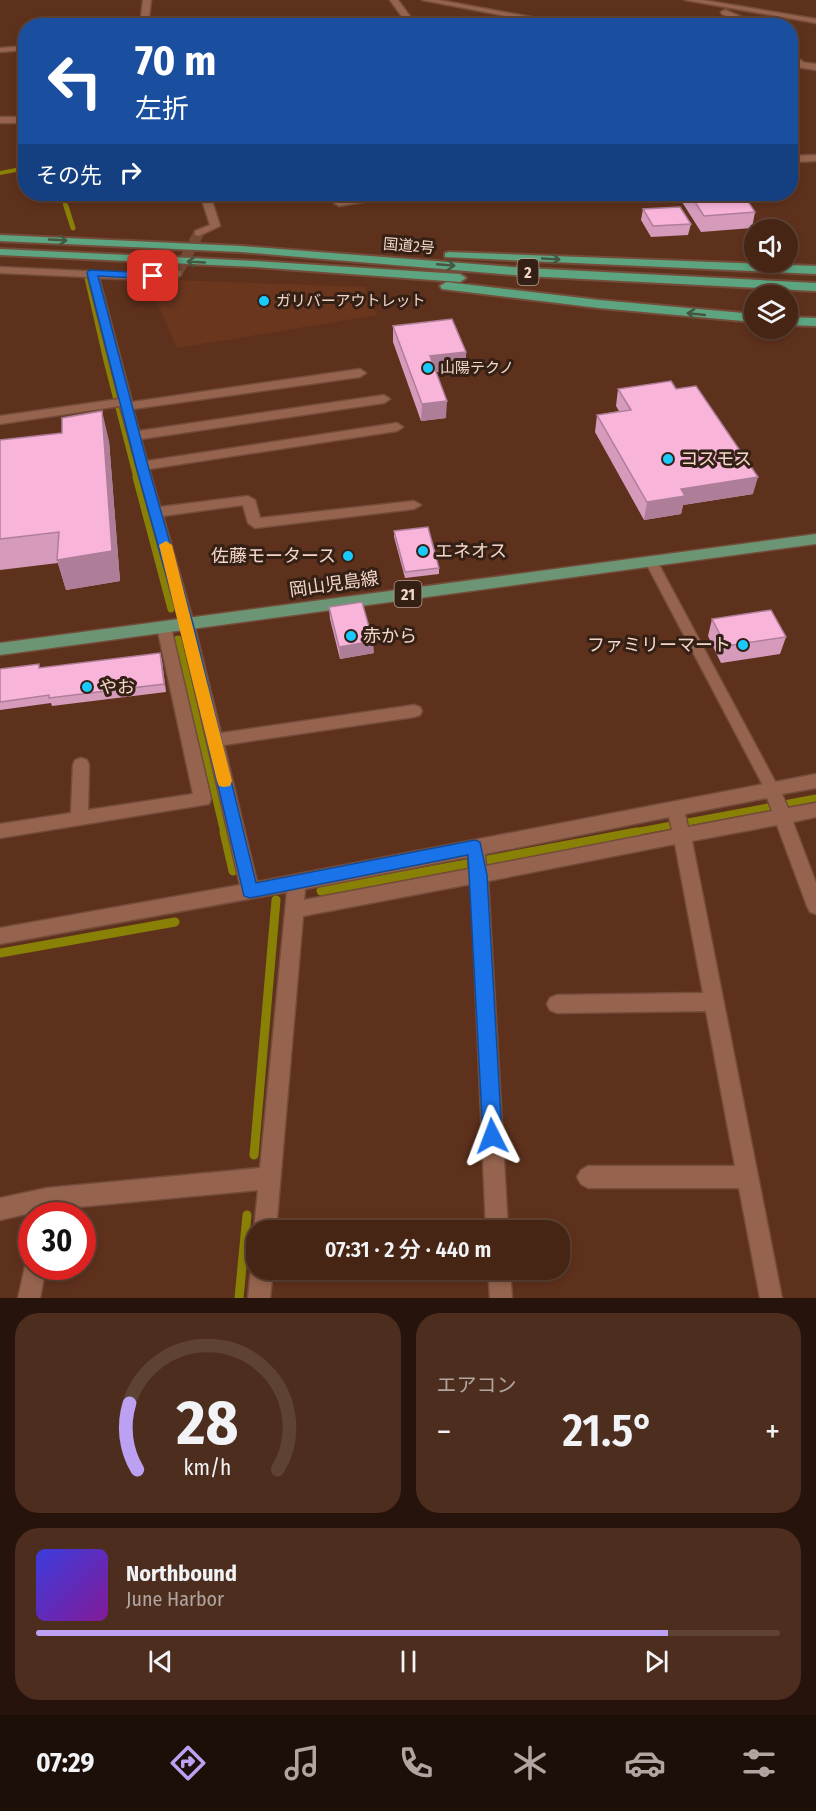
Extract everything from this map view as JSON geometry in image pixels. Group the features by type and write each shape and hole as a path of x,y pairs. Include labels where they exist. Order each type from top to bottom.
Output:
{"highway":[{"name":"国道2号","path":"0,238 241,249 525,272 816,287"},
{"name":"2","path":"241,249 404,253 814,270"},
{"name":"国道2号","path":"0,252 255,264 744,294"},
{"name":"2","path":"255,264 599,304 744,317"},
{"name":"国道2号","path":"798,296 816,297"},
{"path":"798,321 816,322"}],"main road":[{"name":"岡山児島線","path":"0,649 816,539"}],"street":[{"path":"145,18 147,0"},
{"path":"394,0 408,18"},
{"path":"426,0 529,18"},
{"path":"688,0 798,18"},
{"path":"688,0 716,8 738,18"},
{"path":"798,18 816,21"},
{"path":"0,50 18,49"},
{"path":"798,62 816,78"},
{"path":"798,64 816,67"},
{"path":"0,120 18,120"},
{"path":"798,159 816,158"},
{"path":"198,233 215,226 207,201"},
{"path":"339,203 351,201"},
{"path":"0,270 173,278 177,273"},
{"path":"0,831 203,799 214,740 187,624 157,512 134,436 121,404 92,273"},
{"path":"0,420 360,373"},
{"path":"134,436 384,399"},
{"path":"142,466 397,427"},
{"path":"157,512 248,500 255,523 414,505"},
{"path":"164,627 250,891"},
{"path":"214,740 414,711"},
{"path":"79,819 81,765"},
{"path":"295,910 477,861 778,804 816,781"},
{"path":"778,804 816,906"},
{"path":"0,936 297,883 477,861 778,804 816,810"},
{"path":"679,822 771,1298"},
{"path":"477,861 496,1220"},
{"path":"266,1220 297,883"},
{"path":"557,1004 714,1002"},
{"path":"588,1177 748,1178"},
{"path":"85,1202 270,1178"},
{"path":"0,1209 18,1208"},
{"path":"29,1298 32,1280"},
{"path":"259,1298 261,1280"},
{"path":"500,1280 501,1298"}],"lane":[{"path":"651,561 778,804"}],"shaded area":[{"name":"ガリバーアウトレット","path":"147,279 365,287 377,315 177,348"}],"building":[{"path":"694,201 748,201 755,212 704,216"},
{"path":"680,207 691,224 653,226 643,209"},
{"path":"452,319 466,352 430,356 447,401 422,404 393,326"},
{"path":"671,381 676,389 696,386 758,477 681,489 685,496 647,502 597,415 631,410 618,389"},
{"path":"102,411 112,551 57,560 59,532 0,539 0,440 62,433 62,418"},
{"path":"428,527 439,568 405,572 394,531"},
{"name":"赤から","path":"362,602 373,641 339,647 329,607"},
{"path":"771,610 786,637 726,646 712,619"},
{"path":"160,653 164,684 0,702 0,669 39,664 39,668"}],"waterway":[{"path":"0,173 18,170"},
{"path":"64,201 66,207"},
{"path":"66,206 73,228"},
{"path":"87,278 136,478"},
{"path":"136,477 171,609"},
{"path":"178,639 224,833"},
{"path":"629,833 816,798"},
{"path":"224,832 233,871"},
{"path":"321,891 637,832"},
{"path":"254,1155 276,900"},
{"path":"0,953 175,922"},
{"path":"239,1298 247,1215"}],"tunnel":[{"path":"177,273 199,233"}],"slow traffic":[{"path":"166,545 224,781"}],"place":[{"name":"ガリバーアウトレット","path":"264,301"},
{"name":"山陽テクノ","path":"428,368"},
{"name":"コスモス","path":"668,459"},
{"name":"エネオス","path":"423,551"},
{"name":"佐藤モータース","path":"348,556"},
{"name":"赤から","path":"351,636"},
{"name":"ファミリーマート","path":"743,645"},
{"name":"やお","path":"87,687"}],"route":[{"path":"153,276 92,273 142,466 157,512 187,624 250,891 475,847 479,875 492,1136"}]}
